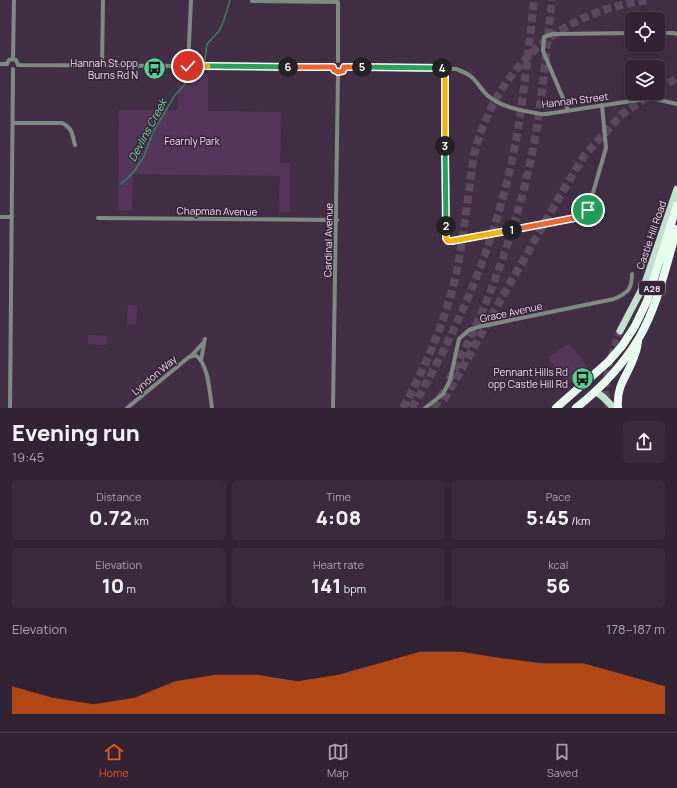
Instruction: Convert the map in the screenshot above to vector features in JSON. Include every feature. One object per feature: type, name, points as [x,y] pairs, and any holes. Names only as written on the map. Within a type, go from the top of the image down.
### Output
[{"type":"highway","name":"A28","points":[[556,408],[608,362],[622,346],[635,326],[647,301],[677,205]]},
{"type":"highway","name":"A28","points":[[576,408],[595,392],[622,362],[638,339],[656,300],[677,229]]},
{"type":"highway","points":[[618,408],[619,390],[635,354],[638,339]]},
{"type":"highway","points":[[565,401],[587,390],[595,392]]},
{"type":"main road","name":"Castle Hill Road","points":[[620,331],[647,278],[677,189]]},
{"type":"main road","points":[[595,392],[601,395],[614,408]]},
{"type":"street","points":[[13,59],[14,0]]},
{"type":"street","points":[[102,65],[103,0]]},
{"type":"street","points":[[188,66],[191,0]]},
{"type":"street","points":[[252,1],[338,1],[338,61],[335,62],[333,67]]},
{"type":"street","points":[[568,110],[543,51],[544,37],[553,34],[625,33]]},
{"type":"street","points":[[665,33],[677,34]]},
{"type":"street","points":[[8,64],[9,60],[13,59]]},
{"type":"street","points":[[13,59],[17,61],[18,65]]},
{"type":"street","points":[[13,69],[18,65],[102,65],[333,67],[334,70],[338,72],[343,71],[344,67],[342,62],[338,61]]},
{"type":"street","points":[[0,64],[8,64]]},
{"type":"street","points":[[8,64],[9,68],[13,69]]},
{"type":"street","name":"Hannah Street","points":[[344,67],[456,69],[472,76],[488,95],[499,103],[530,112],[546,114],[645,99],[654,99],[677,104]]},
{"type":"street","points":[[445,68],[447,243],[580,217],[585,214],[588,210],[606,148],[602,105]]},
{"type":"street","points":[[10,408],[13,69]]},
{"type":"street","name":"Cardinal Avenue","points":[[333,408],[337,220],[338,72]]},
{"type":"street","points":[[13,123],[62,123],[68,126],[71,130],[75,146]]},
{"type":"street","points":[[0,217],[12,217]]},
{"type":"street","name":"Chapman Avenue","points":[[98,218],[337,220]]},
{"type":"street","name":"Grace Avenue","points":[[425,408],[443,394],[450,380],[459,339],[469,330],[614,299],[624,294],[630,287],[632,274]]},
{"type":"street","name":"Lyndon Way","points":[[127,408],[192,356],[204,341],[201,361]]},
{"type":"street","name":"Lyndon Way","points":[[192,356],[196,356],[205,368],[212,408]]},
{"type":"green space","name":"Fearnly Park","points":[[178,74],[208,74],[208,111],[281,112],[280,163],[290,163],[290,212],[279,212],[280,176],[133,174],[132,211],[118,210],[119,110],[178,110]]},
{"type":"green space","points":[[128,305],[137,306],[136,325],[127,324]]},
{"type":"green space","points":[[88,335],[107,336],[107,345],[88,344]]},
{"type":"green space","points":[[569,343],[588,367],[568,384],[548,358]]},
{"type":"waterway","name":"Devlins Creek","points":[[202,65],[205,60],[207,44],[219,31],[230,0]]},
{"type":"waterway","name":"Devlins Creek","points":[[121,184],[134,172],[144,156],[153,132],[175,95],[200,68]]},
{"type":"tunnel","points":[[412,408],[430,377],[462,312],[476,279],[499,211],[516,141],[524,89],[534,0]]},
{"type":"tunnel","points":[[449,380],[475,327],[498,273],[524,188],[538,120],[552,0]]},
{"type":"tunnel","points":[[403,408],[427,360],[452,292],[464,230],[474,155],[481,131],[491,108],[503,87],[534,50],[553,35],[575,22],[598,12],[648,0]]},
{"type":"tunnel","points":[[665,85],[677,78]]},
{"type":"tunnel","points":[[444,400],[584,156],[621,115],[643,100]]},
{"type":"tunnel","points":[[609,408],[606,389],[608,369],[613,349],[620,331]]},
{"type":"tunnel","points":[[434,408],[444,391]]},
{"type":"place","name":"Hannah St opp Burns Rd N","points":[[154,69]]},
{"type":"place","name":"Pennant Hills Rd opp Castle Hill Rd","points":[[583,378]]},
{"type":"route","points":[[188,66],[333,67],[336,72],[343,71],[344,67],[445,68],[446,238],[448,241],[457,241],[580,217],[588,210]]}]
